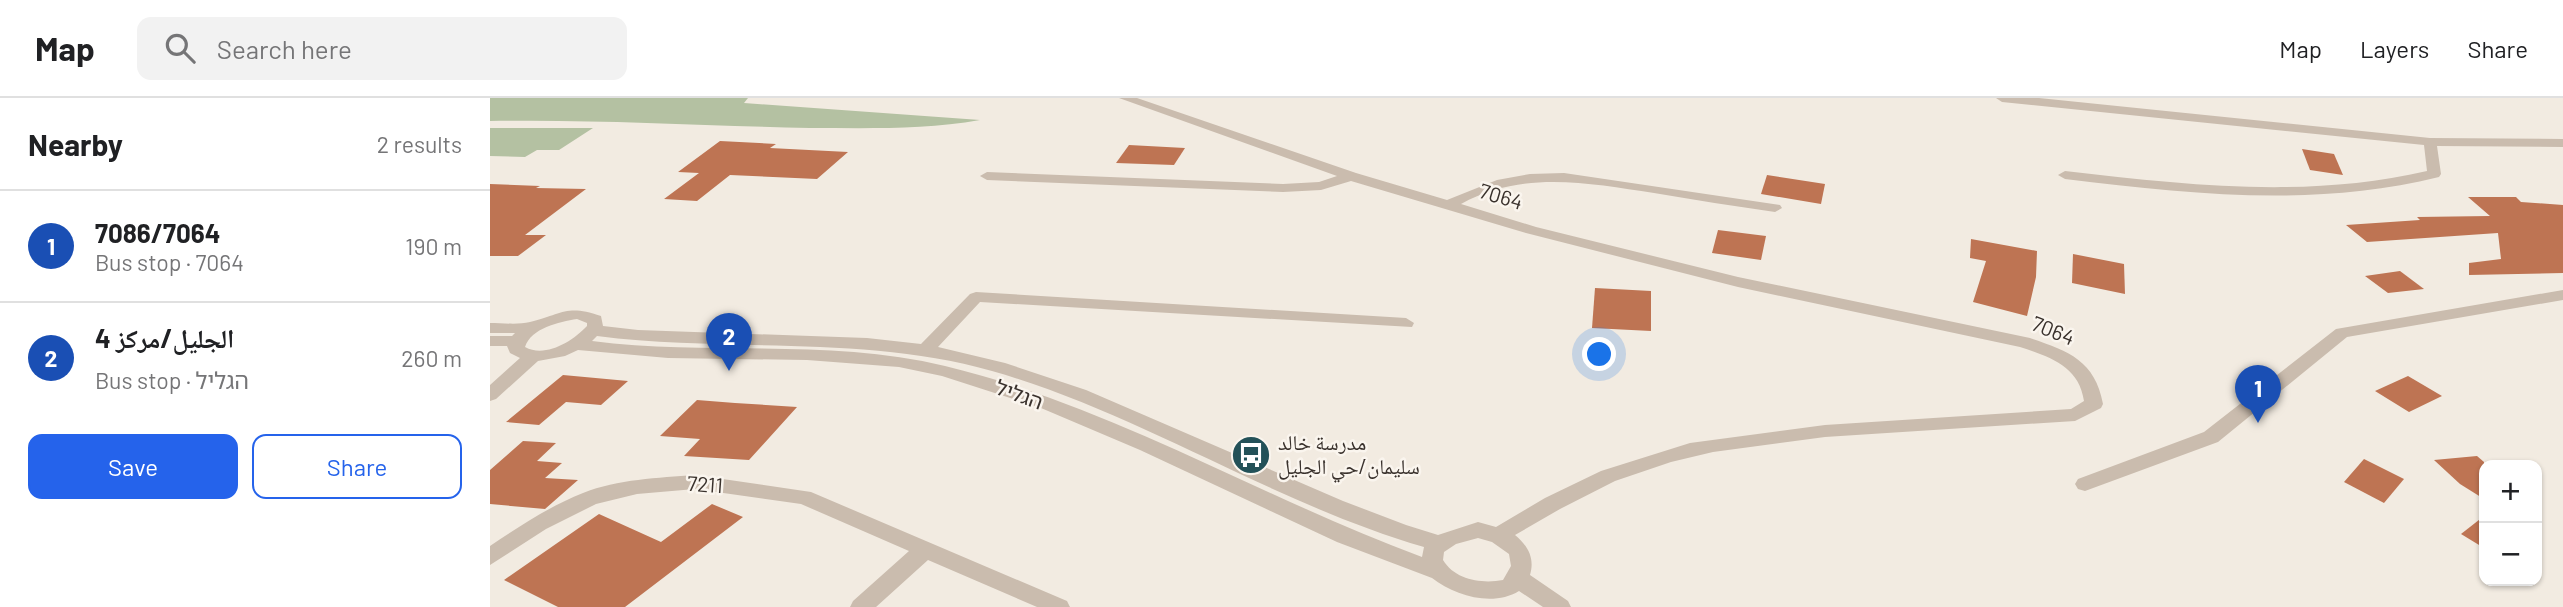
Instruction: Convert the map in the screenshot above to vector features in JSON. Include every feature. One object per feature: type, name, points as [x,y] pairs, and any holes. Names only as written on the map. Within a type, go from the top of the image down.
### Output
[{"type":"street","name":"7064","points":[[1125,98],[1351,176],[1531,230],[1738,282],[2024,342],[2059,354],[2080,368],[2092,385],[2094,404],[2075,415],[1770,436],[1691,450],[1646,462],[1578,489],[1499,535]]},
{"type":"street","points":[[2002,98],[2430,142],[2563,143]]},
{"type":"street","points":[[2065,175],[2223,193],[2311,193],[2395,185],[2434,174],[2430,142]]},
{"type":"street","points":[[987,176],[1283,188],[1321,186],[1351,176]]},
{"type":"street","name":"7064","points":[[1449,205],[1465,195],[1508,181],[1532,176],[1555,176],[1775,208]]},
{"type":"street","points":[[2085,484],[2211,437],[2342,333],[2563,295]]},
{"type":"street","points":[[925,350],[976,297],[1406,323]]},
{"type":"street","points":[[490,341],[517,341],[548,320],[578,314],[595,320],[593,330],[576,344],[548,354],[522,354],[516,349],[517,341]]},
{"type":"street","points":[[490,328],[533,328]]},
{"type":"street","name":"הגליל","points":[[593,330],[641,337],[852,343],[958,356],[1019,374],[1117,410],[1360,518],[1405,535],[1442,544]]},
{"type":"street","name":"הגליל","points":[[576,344],[610,350],[667,353],[840,357],[943,370],[1002,388],[1113,430],[1344,536],[1433,570]]},
{"type":"street","points":[[490,395],[534,355]]},
{"type":"street","name":"7211","points":[[490,557],[539,524],[590,498],[637,486],[695,482],[804,497],[1059,607]]},
{"type":"street","points":[[1478,530],[1499,535],[1508,539],[1518,550],[1522,564],[1517,578],[1499,602],[1457,596],[1443,589],[1434,577],[1431,564],[1436,550],[1442,544],[1461,533],[1478,530]]},
{"type":"street","points":[[861,607],[926,549]]},
{"type":"street","points":[[1517,578],[1560,607]]},
{"type":"green space","points":[[490,98],[748,98],[744,103],[980,120],[917,127],[853,128],[490,121]]},
{"type":"green space","points":[[490,128],[593,128],[559,150],[537,150],[525,157],[490,156]]},
{"type":"building","points":[[720,141],[776,144],[770,148],[848,152],[817,179],[730,175],[697,201],[664,199],[699,173],[678,172]]},
{"type":"building","points":[[1129,145],[1185,148],[1174,165],[1116,163]]},
{"type":"building","points":[[2302,149],[2334,154],[2343,175],[2310,170]]},
{"type":"building","points":[[1767,175],[1825,184],[1821,204],[1761,194]]},
{"type":"building","points":[[490,184],[586,189],[525,235],[546,235],[518,256],[490,256]]},
{"type":"building","points":[[2468,197],[2516,197],[2521,202],[2563,205],[2563,273],[2469,275],[2469,263],[2501,259],[2498,233],[2367,242],[2346,225],[2420,220],[2417,217],[2490,216]]},
{"type":"building","points":[[1718,230],[1766,236],[1761,260],[1712,253]]},
{"type":"building","points":[[1971,239],[2037,251],[2036,277],[2027,316],[1973,302],[1986,261],[1970,258]]},
{"type":"building","points":[[2073,254],[2124,264],[2125,294],[2072,283]]},
{"type":"building","points":[[2400,271],[2424,289],[2388,293],[2365,276]]},
{"type":"building","points":[[1595,288],[1651,291],[1651,331],[1592,328]]},
{"type":"building","points":[[563,375],[628,381],[601,405],[566,402],[539,425],[506,422]]},
{"type":"building","points":[[2408,376],[2442,396],[2409,412],[2375,391]]},
{"type":"building","points":[[697,400],[797,407],[749,460],[684,456],[700,439],[660,436]]},
{"type":"building","points":[[523,441],[556,443],[537,461],[562,463],[545,478],[578,480],[545,509],[490,504],[490,470]]},
{"type":"building","points":[[2477,456],[2482,460],[2479,460],[2479,496],[2460,484],[2434,460]]},
{"type":"building","points":[[2364,459],[2404,479],[2384,503],[2344,482]]},
{"type":"building","points":[[712,504],[743,517],[625,607],[558,607],[504,580],[599,514],[661,542]]},
{"type":"building","points":[[2479,520],[2479,545],[2461,534]]},
{"type":"place","name":"الجليل/مركز 4","points":[[729,371]]},
{"type":"place","name":"7086/7064","points":[[2258,423]]},
{"type":"place","name":"مدرسة خالد سليمان/حي الجليل","points":[[1251,455]]}]
